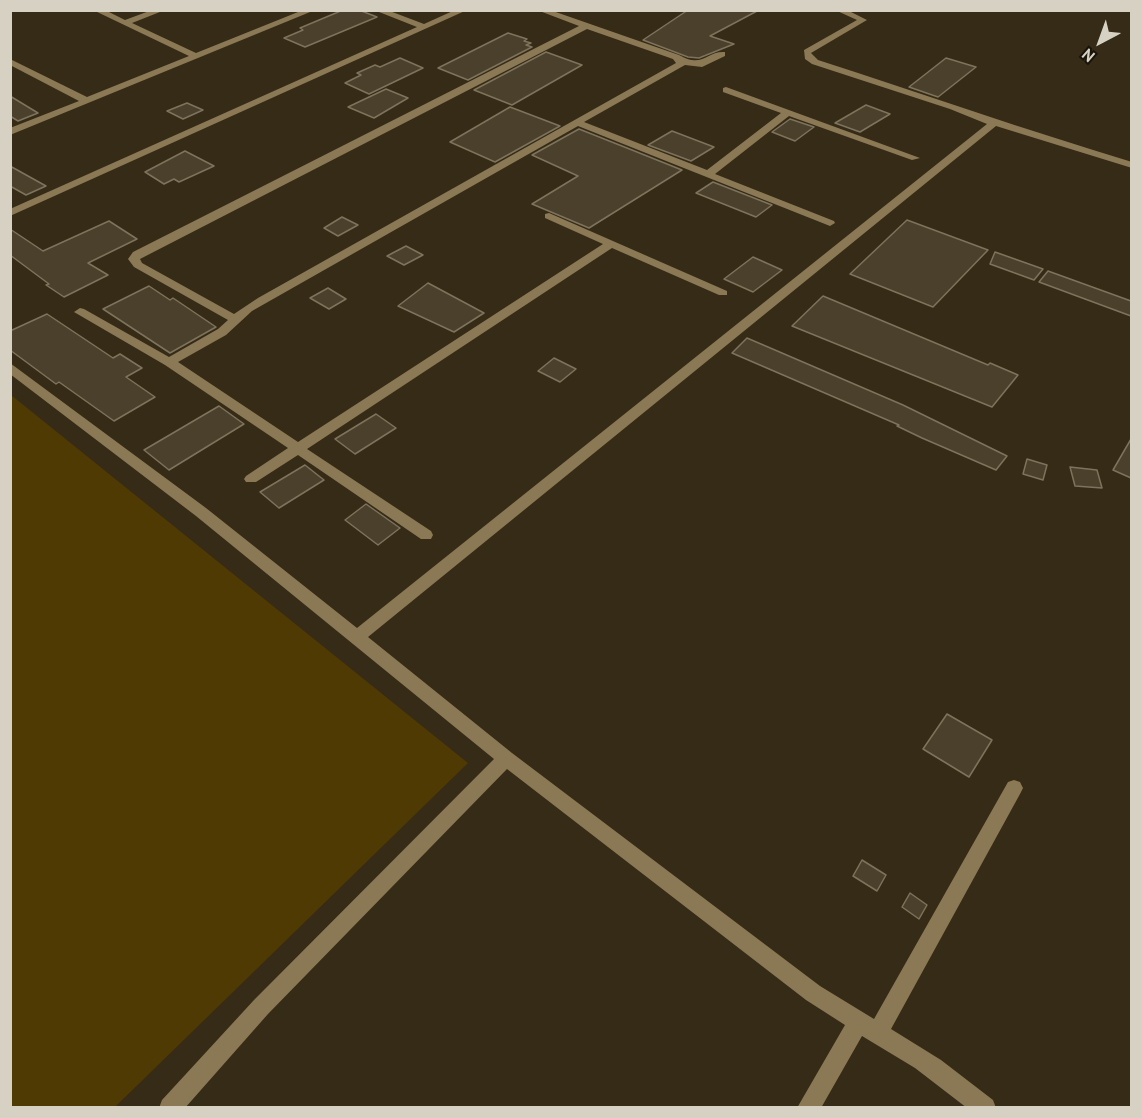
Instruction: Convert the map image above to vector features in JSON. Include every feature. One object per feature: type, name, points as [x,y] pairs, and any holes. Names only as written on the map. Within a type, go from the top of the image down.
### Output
[{"type":"street","points":[[97,10],[197,57]]},
{"type":"street","points":[[125,24],[161,10]]},
{"type":"street","points":[[10,132],[311,10]]},
{"type":"street","points":[[378,10],[424,27]]},
{"type":"street","points":[[10,213],[463,10]]},
{"type":"street","points":[[541,10],[676,57],[681,62],[702,64],[722,54]]},
{"type":"street","points":[[839,10],[863,20],[807,52],[808,57],[814,62],[953,107],[994,123],[1131,165]]},
{"type":"street","points":[[236,320],[138,265],[134,259],[137,254],[586,26]]},
{"type":"street","points":[[10,61],[87,101]]},
{"type":"street","points":[[169,362],[222,332],[248,308],[677,67],[681,62]]},
{"type":"street","points":[[726,90],[915,158]]},
{"type":"street","points":[[707,175],[788,112]]},
{"type":"street","points":[[578,123],[830,223]]},
{"type":"street","points":[[356,638],[994,123]]},
{"type":"street","points":[[549,216],[723,292]]},
{"type":"street","points":[[251,479],[611,244]]},
{"type":"street","points":[[80,312],[169,362],[426,535]]},
{"type":"street","points":[[10,367],[201,512],[506,758],[813,993],[943,1075],[985,1107]]},
{"type":"street","points":[[170,1107],[276,991],[506,758]]},
{"type":"street","points":[[877,1034],[1014,788]]},
{"type":"street","points":[[808,1107],[858,1023]]},
{"type":"shaded area","points":[[11,395],[468,763],[115,1107],[11,1107]]},
{"type":"building","points":[[343,10],[359,10],[377,17],[305,47],[284,38],[303,30],[300,28]]},
{"type":"building","points":[[688,10],[759,10],[710,36],[734,44],[699,58],[688,57],[643,40]]},
{"type":"building","points":[[508,33],[527,39],[524,41],[531,43],[526,45],[532,47],[468,80],[438,68]]},
{"type":"building","points":[[546,52],[582,65],[512,105],[474,90]]},
{"type":"building","points":[[400,58],[423,68],[369,94],[345,83],[361,75],[357,73],[375,65],[380,67]]},
{"type":"building","points":[[946,58],[976,67],[938,97],[909,87]]},
{"type":"building","points":[[386,89],[408,98],[374,118],[348,107]]},
{"type":"building","points":[[10,96],[38,113],[18,121],[10,116]]},
{"type":"building","points":[[187,103],[203,110],[183,119],[167,111]]},
{"type":"building","points":[[866,105],[890,114],[860,132],[835,123]]},
{"type":"building","points":[[510,107],[560,126],[495,162],[450,142]]},
{"type":"building","points":[[790,119],[814,127],[795,141],[772,132]]},
{"type":"building","points":[[579,129],[682,170],[589,228],[532,204],[578,176],[532,155]]},
{"type":"building","points":[[672,131],[714,147],[691,161],[648,145]]},
{"type":"building","points":[[185,151],[214,166],[179,182],[174,179],[164,184],[145,172]]},
{"type":"building","points":[[10,166],[46,186],[26,195],[10,186]]},
{"type":"building","points":[[713,182],[772,205],[756,217],[696,193]]},
{"type":"building","points":[[342,217],[358,225],[338,236],[324,228]]},
{"type":"building","points":[[907,220],[988,250],[933,307],[850,274]]},
{"type":"building","points":[[109,221],[137,239],[88,263],[108,275],[64,297],[10,255],[10,229],[43,251]]},
{"type":"building","points":[[406,246],[423,255],[404,265],[387,256]]},
{"type":"building","points":[[995,252],[1043,269],[1034,280],[990,264]]},
{"type":"building","points":[[753,257],[782,270],[753,292],[724,279]]},
{"type":"building","points":[[1048,271],[1131,301],[1131,316],[1039,282]]},
{"type":"building","points":[[428,283],[484,313],[454,332],[398,306]]},
{"type":"building","points":[[149,286],[170,300],[173,298],[216,327],[170,353],[103,309]]},
{"type":"building","points":[[328,288],[346,299],[329,309],[310,298]]},
{"type":"building","points":[[823,296],[988,365],[990,363],[1018,375],[992,407],[792,326]]},
{"type":"building","points":[[47,314],[113,358],[120,354],[142,368],[126,377],[155,397],[114,421],[59,382],[56,384],[10,350],[10,331]]},
{"type":"building","points":[[747,338],[903,405],[1007,456],[996,470],[897,426],[899,425],[732,353]]},
{"type":"building","points":[[554,358],[576,369],[560,382],[538,371]]},
{"type":"building","points":[[219,406],[244,424],[169,470],[144,450]]},
{"type":"building","points":[[376,414],[396,428],[355,454],[335,439]]},
{"type":"building","points":[[1131,439],[1131,478],[1113,470]]},
{"type":"building","points":[[1027,459],[1047,465],[1043,480],[1023,474]]},
{"type":"building","points":[[305,465],[324,480],[279,508],[260,492]]},
{"type":"building","points":[[1070,467],[1097,470],[1102,488],[1075,486]]},
{"type":"building","points":[[366,504],[400,528],[378,545],[345,520]]},
{"type":"building","points":[[947,714],[992,740],[969,777],[923,749]]},
{"type":"building","points":[[862,860],[886,875],[877,891],[853,876]]},
{"type":"building","points":[[910,893],[927,905],[919,919],[902,907]]}]
